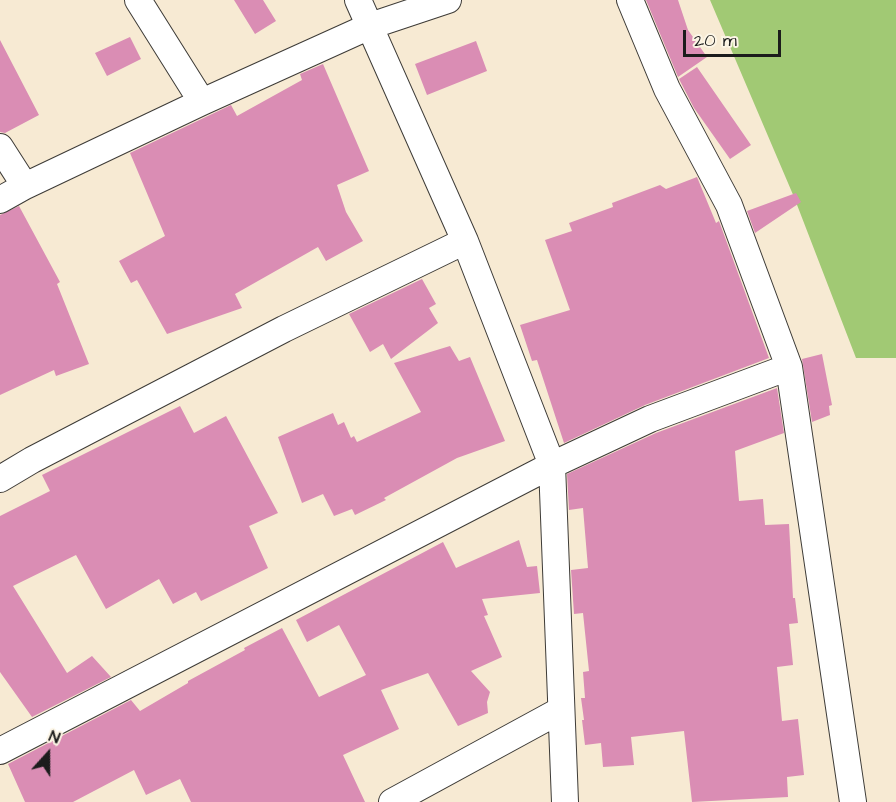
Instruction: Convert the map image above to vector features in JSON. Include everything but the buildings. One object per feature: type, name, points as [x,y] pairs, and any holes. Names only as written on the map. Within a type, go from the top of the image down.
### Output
[{"type":"street","points":[[138,0],[202,102]]},
{"type":"street","points":[[358,0],[465,241],[552,465],[565,802]]},
{"type":"street","points":[[0,200],[202,102],[370,26],[448,0]]},
{"type":"street","points":[[630,0],[667,89],[729,206],[789,367],[854,802]]},
{"type":"street","points":[[0,147],[25,186]]},
{"type":"street","points":[[0,479],[32,460],[284,329],[465,241]]},
{"type":"street","points":[[0,750],[552,465],[650,418],[789,367]]},
{"type":"street","points":[[392,802],[561,710]]},
{"type":"green space","points":[[710,0],[896,0],[896,358],[856,358],[794,197]]}]
